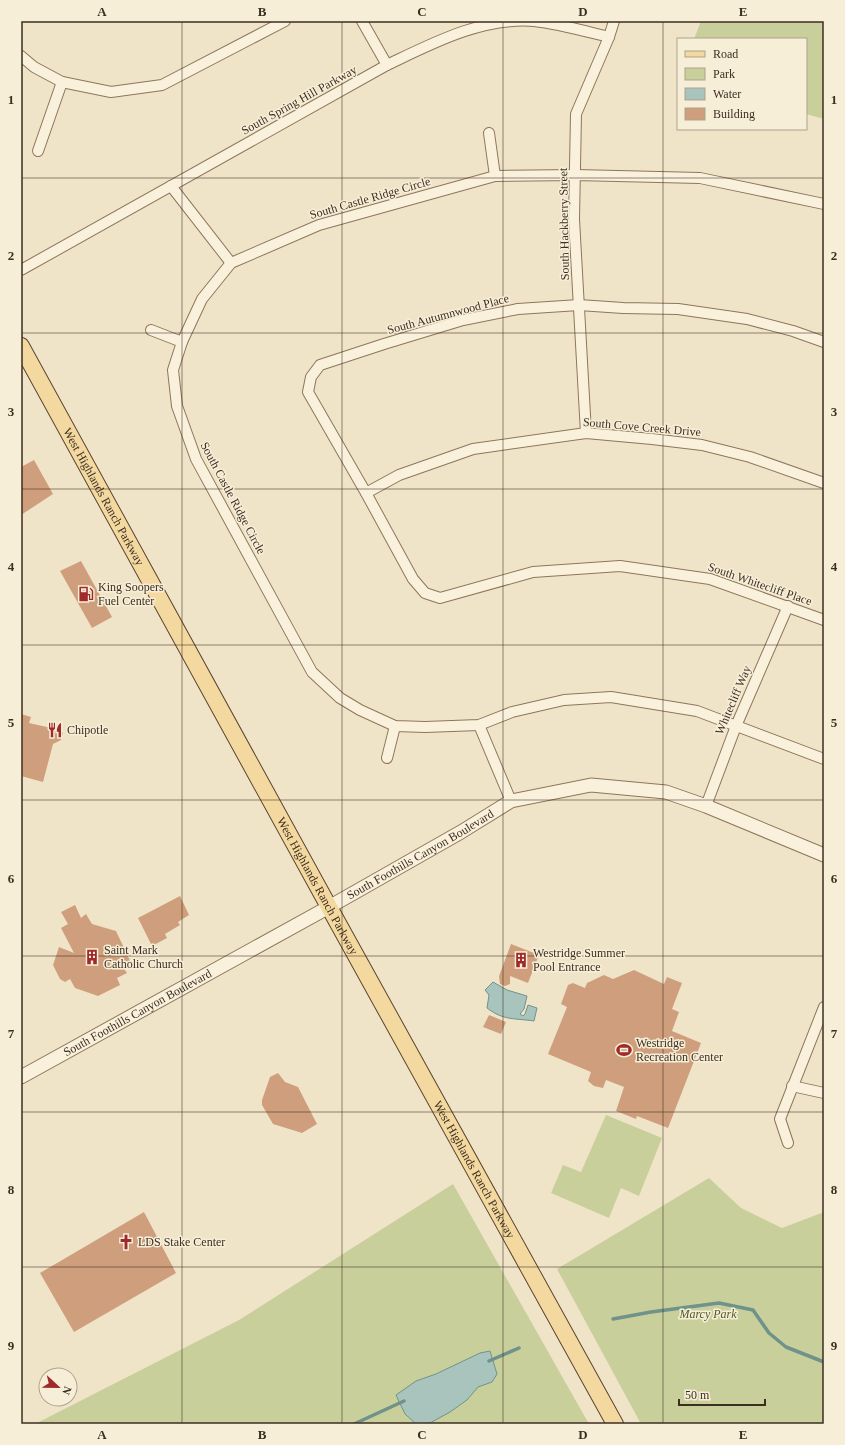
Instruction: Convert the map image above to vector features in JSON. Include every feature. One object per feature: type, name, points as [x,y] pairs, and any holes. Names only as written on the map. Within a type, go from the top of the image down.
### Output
[{"type":"main road","name":"West Highlands Ranch Parkway","points":[[21,346],[615,1424]]},
{"type":"street","points":[[21,56],[34,67],[62,82],[111,92],[162,85],[285,21]]},
{"type":"street","points":[[362,21],[387,65]]},
{"type":"street","name":"South Spring Hill Parkway","points":[[21,270],[387,65],[444,37],[493,23],[533,21],[559,25],[609,37]]},
{"type":"street","name":"South Hackberry Street","points":[[586,433],[574,219],[576,114],[609,37],[614,21]]},
{"type":"street","points":[[38,151],[62,82]]},
{"type":"street","points":[[489,133],[496,176]]},
{"type":"street","name":"South Castle Ridge Circle","points":[[824,204],[700,178],[576,175],[496,176],[319,225],[232,263],[202,299],[182,342],[172,370],[176,406],[196,459],[312,672],[340,698],[360,710],[395,726],[425,727],[479,725],[512,712],[564,700],[611,697],[697,711],[824,759]]},
{"type":"street","points":[[171,186],[232,263]]},
{"type":"street","name":"South Autumnwood Place","points":[[366,493],[308,392],[311,377],[320,365],[463,320],[518,309],[579,304],[623,308],[678,308],[746,319],[793,331],[824,342]]},
{"type":"street","points":[[151,330],[182,342]]},
{"type":"street","name":"South Cove Creek Drive","points":[[366,493],[399,475],[473,449],[586,433],[702,445],[750,457],[824,483]]},
{"type":"street","name":"South Whitecliff Place","points":[[366,493],[413,579],[425,593],[440,598],[533,572],[620,566],[710,579],[824,620]]},
{"type":"street","name":"Whitecliff Way","points":[[706,806],[736,726],[788,606]]},
{"type":"street","points":[[479,725],[511,801]]},
{"type":"street","points":[[387,758],[395,726]]},
{"type":"street","name":"South Foothills Canyon Boulevard","points":[[21,1077],[329,907],[461,832],[511,801],[591,785],[666,792],[706,806],[824,855]]},
{"type":"street","points":[[788,1143],[780,1119],[824,1007]]},
{"type":"street","points":[[792,1086],[824,1093]]},
{"type":"green space","points":[[701,21],[824,21],[824,119],[807,114],[807,38],[694,38]]},
{"type":"green space","points":[[606,1115],[662,1138],[639,1196],[621,1188],[609,1218],[551,1193],[563,1165],[581,1172]]},
{"type":"green space","name":"Marcy Park","points":[[709,1178],[741,1208],[782,1228],[824,1212],[824,1424],[641,1424],[557,1269]]},
{"type":"green space","points":[[453,1184],[589,1424],[35,1424],[68,1407],[78,1407],[78,1402],[239,1320]]},
{"type":"water","points":[[493,982],[507,990],[527,996],[524,1009],[520,1014],[523,1016],[525,1014],[528,1005],[537,1008],[534,1021],[504,1017],[487,1008],[489,995],[485,990]]},
{"type":"water","points":[[490,1351],[497,1374],[492,1382],[478,1387],[467,1400],[450,1412],[430,1423],[416,1424],[405,1414],[396,1395],[416,1381],[436,1374],[480,1353]]},
{"type":"building","points":[[34,460],[53,494],[21,515],[21,467]]},
{"type":"building","name":"King Soopers Fuel Center","points":[[81,561],[112,617],[92,628],[60,571]]},
{"type":"building","points":[[21,714],[31,717],[29,723],[47,727],[54,724],[60,727],[63,733],[61,740],[53,744],[43,782],[21,776]]},
{"type":"building","points":[[180,896],[189,915],[178,922],[180,925],[165,934],[167,938],[152,946],[138,918]]},
{"type":"building","name":"Saint Mark Catholic Church","points":[[75,905],[81,918],[86,914],[92,924],[116,931],[132,965],[124,969],[127,973],[117,978],[120,985],[98,996],[75,988],[70,979],[65,982],[60,979],[53,965],[59,947],[74,953],[61,928],[68,924],[61,912]]},
{"type":"building","name":"Westridge Summer Pool Entrance","points":[[511,944],[539,955],[528,983],[510,976],[510,984],[505,986],[500,984],[499,976]]},
{"type":"building","name":"Westridge Recreation Center","points":[[634,970],[664,984],[667,977],[682,983],[672,1009],[679,1012],[672,1031],[701,1043],[668,1128],[637,1116],[636,1119],[616,1111],[624,1087],[606,1080],[603,1088],[594,1086],[588,1081],[591,1072],[548,1054],[567,1007],[561,1004],[568,985],[573,983],[585,988],[587,983],[604,975],[613,979]]},
{"type":"building","points":[[489,1015],[506,1022],[501,1034],[483,1027]]},
{"type":"building","points":[[278,1073],[285,1082],[298,1087],[317,1124],[302,1133],[273,1124],[262,1105],[262,1100],[270,1077]]},
{"type":"building","name":"LDS Stake Center","points":[[144,1212],[176,1273],[74,1332],[40,1273]]},
{"type":"waterway","points":[[613,1319],[651,1312],[719,1303],[753,1310],[769,1333],[786,1347],[824,1362]]},
{"type":"waterway","points":[[489,1361],[519,1348]]},
{"type":"waterway","points":[[354,1424],[404,1401]]},
{"type":"place","name":"King Soopers Fuel Center","points":[[86,594]]},
{"type":"place","name":"Chipotle","points":[[55,730]]},
{"type":"place","name":"Saint Mark Catholic Church","points":[[92,957]]},
{"type":"place","name":"Westridge Summer Pool Entrance","points":[[521,960]]},
{"type":"place","name":"Westridge Recreation Center","points":[[624,1050]]},
{"type":"place","name":"LDS Stake Center","points":[[126,1242]]}]
